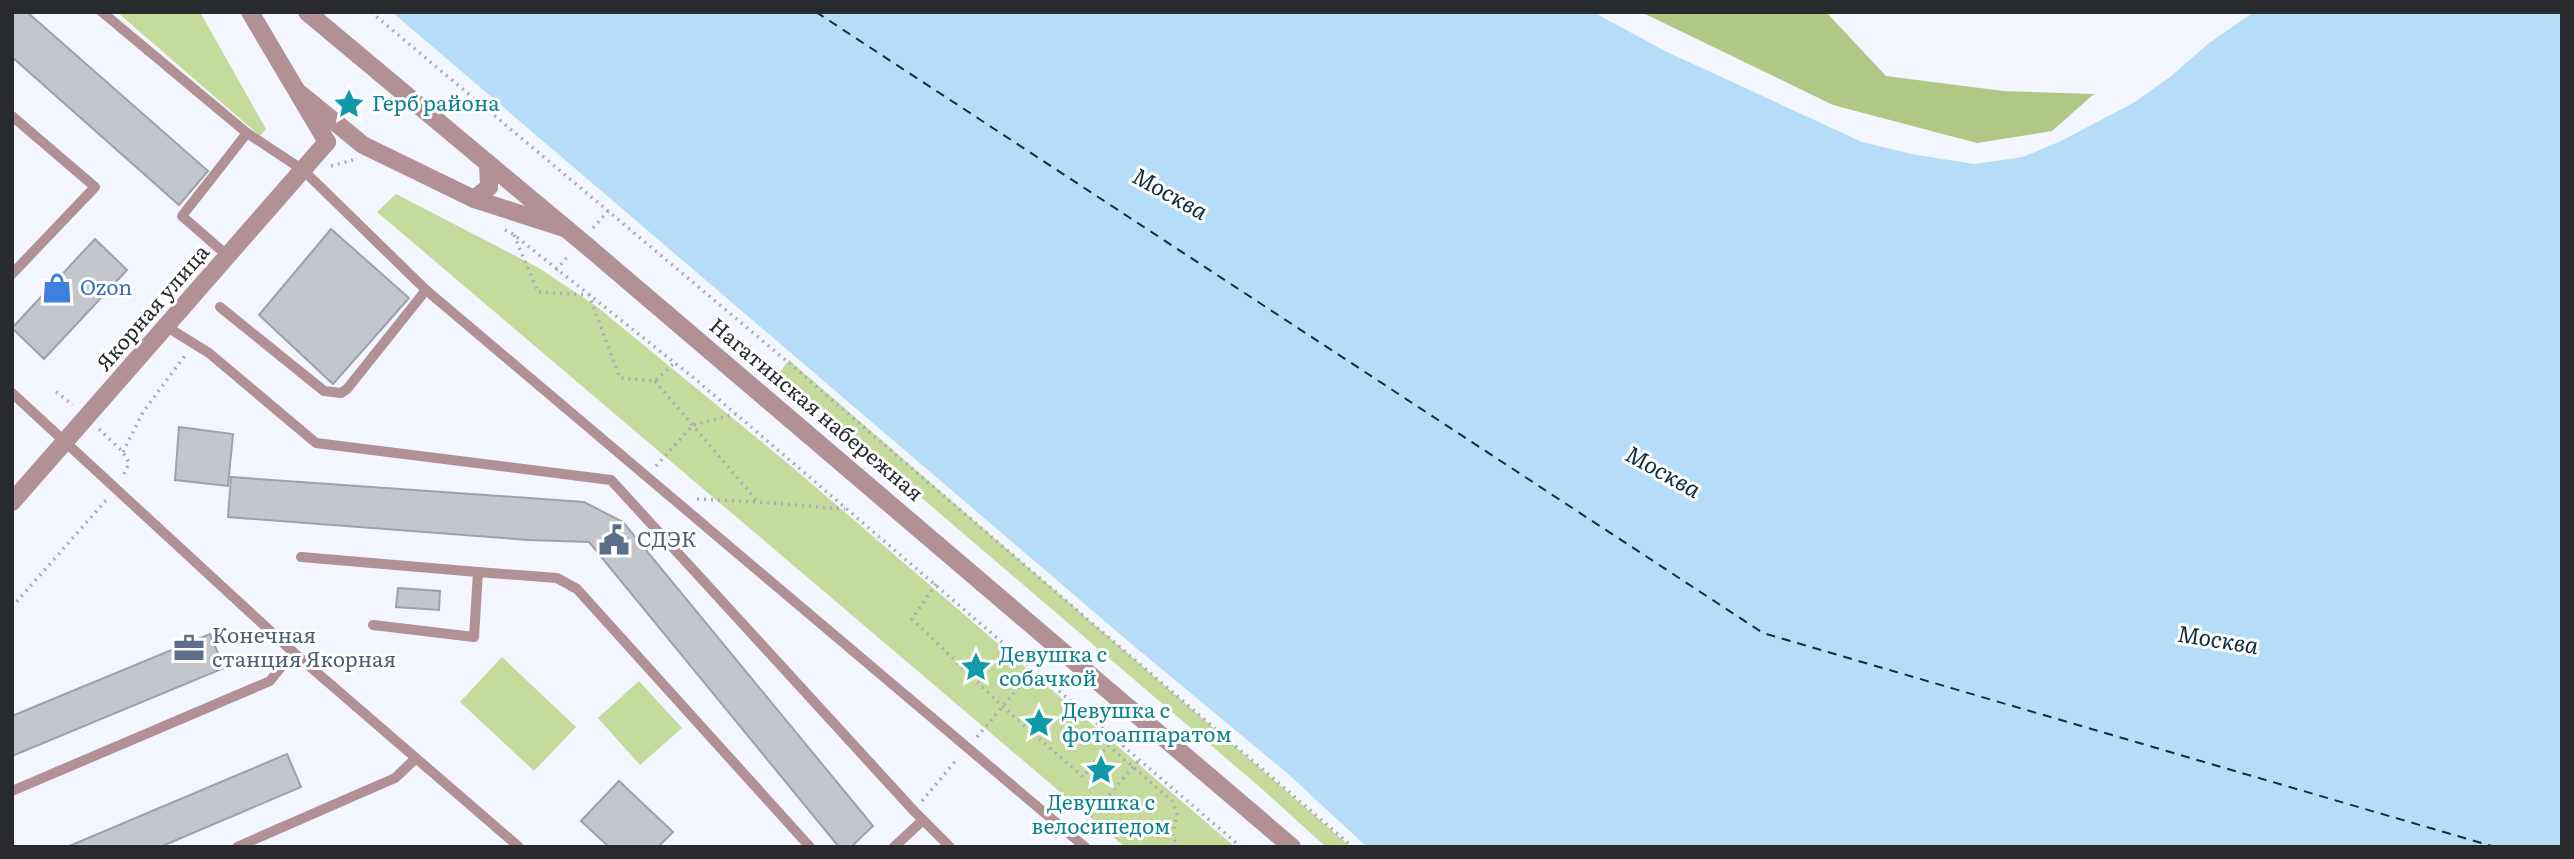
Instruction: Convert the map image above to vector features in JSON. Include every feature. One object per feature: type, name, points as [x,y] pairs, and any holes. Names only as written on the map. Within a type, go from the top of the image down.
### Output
[{"type":"street","points":[[250,12],[327,142],[363,145]]},
{"type":"street","name":"Нагатинская набережная","points":[[307,12],[569,230],[1292,847]]},
{"type":"street","points":[[298,92],[363,145],[474,199],[569,230]]},
{"type":"street","name":"Якорная улица","points":[[12,502],[327,142]]},
{"type":"street","points":[[474,199],[489,187],[488,163]]},
{"type":"lane","points":[[102,12],[247,133],[303,170],[426,290],[1085,847]]},
{"type":"lane","points":[[12,116],[95,187],[12,274]]},
{"type":"lane","points":[[229,257],[182,216],[247,133]]},
{"type":"lane","points":[[220,307],[324,391],[341,393],[426,290]]},
{"type":"lane","points":[[167,327],[208,353],[316,443],[611,480],[950,847]]},
{"type":"lane","points":[[12,393],[293,652],[519,847]]},
{"type":"lane","points":[[300,557],[557,578],[577,589],[810,847]]},
{"type":"lane","points":[[373,625],[474,637],[478,572]]},
{"type":"lane","points":[[12,792],[270,681],[293,652]]},
{"type":"lane","points":[[237,847],[395,778],[415,758]]},
{"type":"lane","points":[[894,847],[923,820]]},
{"type":"path","points":[[371,12],[782,357],[1353,847]]},
{"type":"path","points":[[589,295],[538,292],[513,234],[674,362],[736,414],[1241,847]]},
{"type":"path","points":[[589,295],[620,377],[655,381],[758,502]]},
{"type":"path","points":[[123,452],[143,412],[194,344]]},
{"type":"path","points":[[655,381],[674,362]]},
{"type":"path","points":[[12,607],[117,489],[129,463],[123,452],[56,391]]},
{"type":"path","points":[[646,476],[693,425],[736,414]]},
{"type":"path","points":[[672,498],[848,509]]},
{"type":"path","points":[[936,584],[912,619],[1002,706],[1083,777],[1114,738]]},
{"type":"path","points":[[980,733],[1034,669]]},
{"type":"path","points":[[1108,745],[1172,801],[1177,814],[1172,836],[1179,847]]},
{"type":"path","points":[[914,811],[967,747]]},
{"type":"path","points":[[1074,837],[1139,760]]},
{"type":"green space","points":[[117,12],[200,12],[266,129],[260,136]]},
{"type":"green space","points":[[1641,12],[1826,12],[1886,76],[2003,91],[2094,94],[2052,131],[1977,143],[1833,105]]},
{"type":"green space","points":[[396,194],[539,268],[596,306],[791,466],[1235,847],[1125,847],[377,212]]},
{"type":"green space","points":[[789,360],[1351,847],[1326,847],[1262,789],[778,375]]},
{"type":"green space","points":[[502,657],[576,727],[534,771],[460,702]]},
{"type":"green space","points":[[639,681],[682,728],[640,765],[598,718]]},
{"type":"water","name":"Москва","points":[[392,12],[1593,12],[1665,51],[1862,142],[1911,154],[1974,164],[2023,157],[2061,141],[2135,102],[2170,77],[2209,43],[2254,12],[2562,12],[2562,847],[1367,847],[1287,773],[1135,647]]},
{"type":"building","points":[[12,12],[27,12],[208,171],[179,205],[12,57]]},
{"type":"building","points":[[331,229],[409,298],[333,384],[259,315]]},
{"type":"building","points":[[95,239],[127,270],[44,359],[12,328]]},
{"type":"building","points":[[179,427],[233,434],[228,486],[175,480]]},
{"type":"building","points":[[231,477],[584,502],[623,522],[873,826],[851,847],[839,847],[589,542],[529,540],[228,517]]},
{"type":"building","points":[[398,588],[440,591],[439,610],[396,607]]},
{"type":"building","points":[[210,634],[224,668],[12,756],[12,716]]},
{"type":"building","points":[[287,754],[301,787],[160,847],[67,847]]},
{"type":"building","points":[[619,781],[673,832],[658,847],[609,847],[581,821]]},
{"type":"ferry route","points":[[816,12],[1763,633],[2495,847]]},
{"type":"place","name":"Герб района","points":[[349,104]]},
{"type":"place","name":"Ozon","points":[[57,288]]},
{"type":"place","name":"СДЭК","points":[[614,540]]},
{"type":"place","name":"Конечная станция Якорная","points":[[189,648]]},
{"type":"place","name":"Девушка с собачкой","points":[[976,667]]},
{"type":"place","name":"Девушка с фотоаппаратом","points":[[1039,723]]},
{"type":"place","name":"Девушка с велосипедом","points":[[1101,770]]}]
